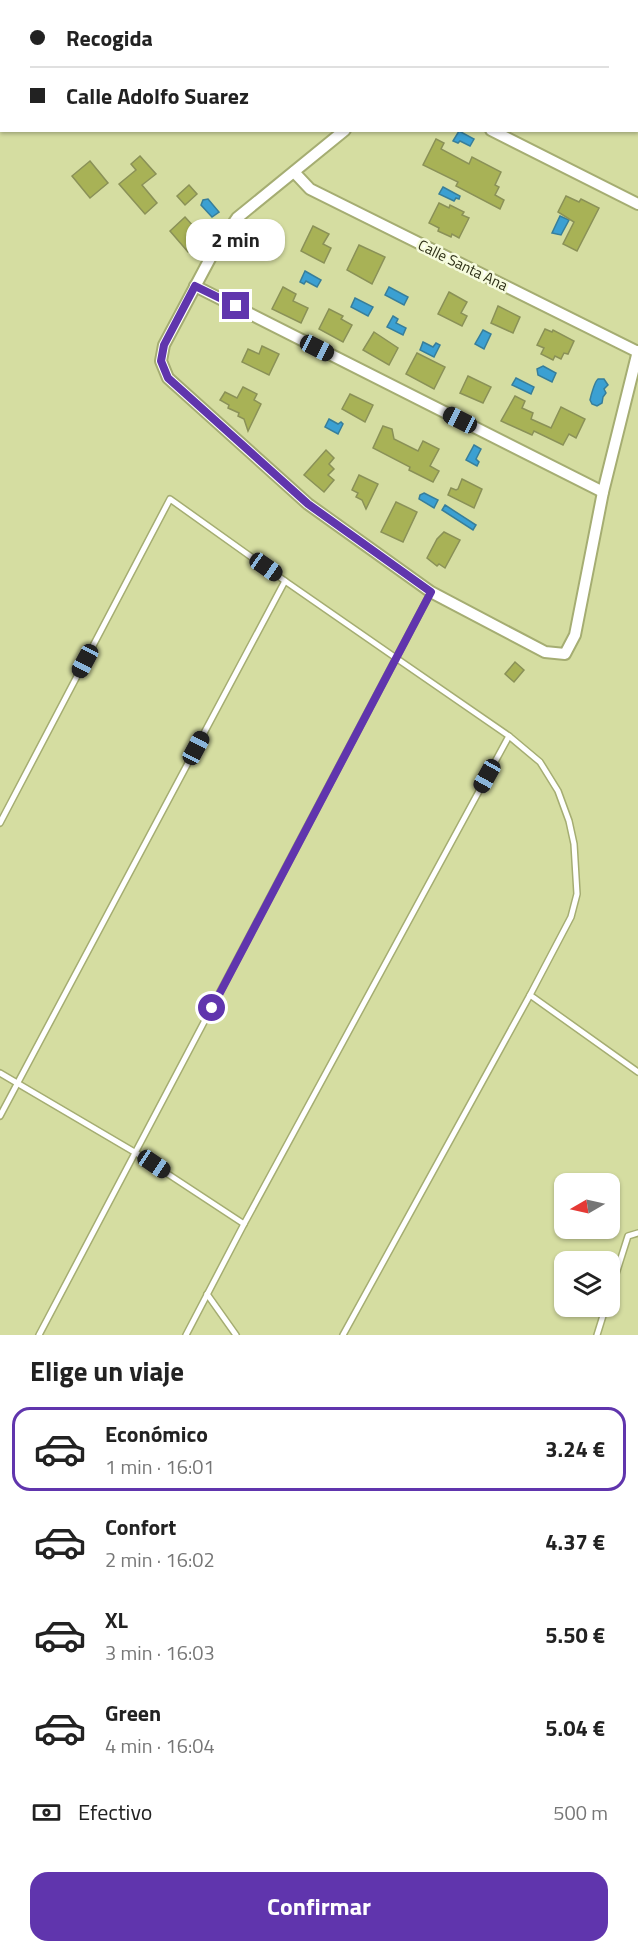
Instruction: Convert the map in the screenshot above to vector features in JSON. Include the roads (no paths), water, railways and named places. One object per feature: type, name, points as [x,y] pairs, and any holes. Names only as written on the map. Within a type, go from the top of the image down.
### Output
[{"type":"street","points":[[343,132],[237,218],[213,253],[195,286],[164,345],[161,361],[168,378],[308,504],[431,592],[545,652],[565,654],[575,635],[603,492],[638,351]]},
{"type":"street","points":[[495,132],[638,204]]},
{"type":"street","name":"Calle Santa Ana","points":[[294,172],[310,189],[638,351]]},
{"type":"street","points":[[195,286],[603,492]]},
{"type":"lane","points":[[0,823],[170,499],[509,736],[540,762],[558,792],[569,821],[576,868],[577,894],[571,917],[343,1335]]},
{"type":"lane","points":[[0,1116],[285,581]]},
{"type":"lane","points":[[39,1335],[431,592]]},
{"type":"lane","points":[[186,1335],[509,736]]},
{"type":"lane","points":[[530,995],[638,1072]]},
{"type":"lane","points":[[0,1073],[136,1153],[244,1224]]},
{"type":"lane","points":[[620,1261],[628,1236],[638,1233]]},
{"type":"lane","points":[[207,1294],[236,1335]]},
{"type":"lane","points":[[597,1335],[603,1317]]},
{"type":"water","points":[[458,132],[474,139],[470,146],[460,141],[458,143],[453,141]]},
{"type":"water","points":[[443,187],[460,196],[459,199],[456,198],[454,201],[439,194]]},
{"type":"water","points":[[208,199],[219,212],[212,217],[201,205],[203,200]]},
{"type":"water","points":[[560,216],[569,220],[561,235],[552,233]]},
{"type":"water","points":[[305,271],[321,280],[317,287],[306,281],[304,284],[300,282]]},
{"type":"water","points":[[389,287],[408,297],[404,305],[385,295]]},
{"type":"water","points":[[355,298],[373,307],[368,316],[351,307]]},
{"type":"water","points":[[393,316],[398,319],[396,323],[406,328],[403,335],[387,327]]},
{"type":"water","points":[[483,330],[491,334],[484,349],[475,344]]},
{"type":"water","points":[[423,342],[433,347],[436,343],[440,345],[434,357],[420,350]]},
{"type":"water","points":[[543,366],[556,373],[552,382],[538,375],[537,369]]},
{"type":"water","points":[[516,378],[534,387],[531,394],[512,385]]},
{"type":"water","points":[[598,379],[604,379],[608,385],[604,389],[606,393],[602,403],[597,406],[590,400]]},
{"type":"water","points":[[329,419],[343,424],[338,434],[325,427]]},
{"type":"water","points":[[474,445],[481,449],[476,459],[479,462],[477,466],[466,460]]},
{"type":"water","points":[[424,493],[438,500],[434,508],[419,499]]},
{"type":"water","points":[[445,505],[476,525],[473,530],[442,510]]}]
